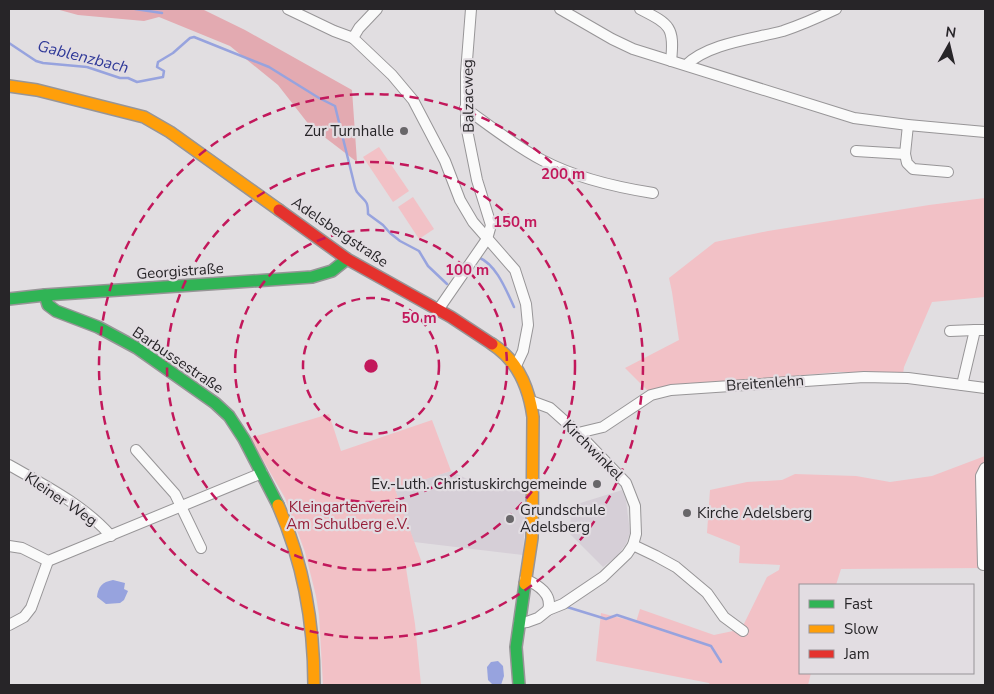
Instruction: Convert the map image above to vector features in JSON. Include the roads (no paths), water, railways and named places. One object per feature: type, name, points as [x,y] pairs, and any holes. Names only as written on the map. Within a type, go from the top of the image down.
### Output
[{"type":"street","points":[[288,9],[353,38],[392,74],[413,100],[444,161],[460,200],[473,222],[505,256],[515,270],[526,304],[528,318],[523,351],[516,366]]},
{"type":"street","points":[[353,38],[359,28],[377,9]]},
{"type":"street","name":"Balzacweg","points":[[471,9],[466,73],[466,125],[473,161],[491,225],[487,239]]},
{"type":"street","points":[[560,9],[633,49],[854,118],[985,132]]},
{"type":"street","points":[[640,9],[664,22],[669,27],[672,39],[671,61]]},
{"type":"street","points":[[686,65],[692,58],[726,44],[791,28],[836,9]]},
{"type":"street","name":"Adelsbergstraße","points":[[9,86],[91,102],[144,117],[176,136],[347,258],[438,310],[497,347],[516,366],[531,401],[533,417],[532,538],[516,647],[519,685]]},
{"type":"street","points":[[466,108],[524,149],[556,166],[582,177],[603,183],[653,192]]},
{"type":"street","points":[[908,125],[904,154],[913,169],[948,172]]},
{"type":"street","points":[[856,151],[904,154]]},
{"type":"street","points":[[438,310],[487,239]]},
{"type":"street","name":"Georgistraße","points":[[9,299],[312,277],[325,275],[336,270],[347,258]]},
{"type":"street","name":"Barbussestraße","points":[[45,295],[48,305],[56,311],[98,327],[137,348],[215,403],[229,416],[270,487],[288,528],[309,605],[314,685]]},
{"type":"street","points":[[950,331],[980,330],[962,385]]},
{"type":"street","name":"Breitenlehn","points":[[578,433],[603,427],[651,395],[671,390],[864,377],[908,378],[985,388]]},
{"type":"street","name":"Kirchwinkel","points":[[531,401],[550,408],[578,433],[620,476],[630,489],[635,506],[636,520],[636,534],[633,545]]},
{"type":"street","points":[[136,450],[175,494],[183,507],[201,548]]},
{"type":"street","name":"Kleiner Weg","points":[[9,465],[58,493],[102,526],[111,536]]},
{"type":"street","points":[[983,564],[982,476],[985,468]]},
{"type":"street","points":[[9,546],[22,548],[48,561],[262,473]]},
{"type":"street","points":[[519,623],[538,618],[603,577],[627,554],[633,545],[676,568],[707,593],[724,617],[743,631]]},
{"type":"street","points":[[9,625],[24,617],[31,608],[48,561]]},
{"type":"street","points":[[526,579],[546,594],[550,603],[548,610]]},
{"type":"water","points":[[113,580],[125,583],[124,589],[128,591],[124,600],[120,603],[106,604],[97,597],[98,590],[106,582]]},
{"type":"water","points":[[498,661],[503,666],[504,676],[501,685],[493,685],[488,680],[487,667],[491,662]]},
{"type":"waterway","points":[[135,9],[162,13]]},
{"type":"waterway","name":"Gablenzbach","points":[[9,43],[36,61],[87,67],[137,82],[163,77],[164,71],[157,67],[158,62],[194,37],[269,67],[335,106],[355,188],[366,201],[368,214],[400,241],[419,251],[428,266],[447,284]]},
{"type":"waterway","points":[[478,257],[496,272],[514,307]]},
{"type":"waterway","points":[[567,607],[606,619],[617,615],[711,646],[721,662]]},
{"type":"place","name":"Zur Turnhalle","points":[[404,131]]},
{"type":"place","name":"Ev.-Luth. Christuskirchgemeinde","points":[[597,484]]},
{"type":"place","name":"Kirche Adelsberg","points":[[687,513]]},
{"type":"place","name":"Grundschule Adelsberg","points":[[510,519]]},
{"type":"park label","name":"Kleingartenverein Am Schulberg e.V.","points":[[348,516]]}]
